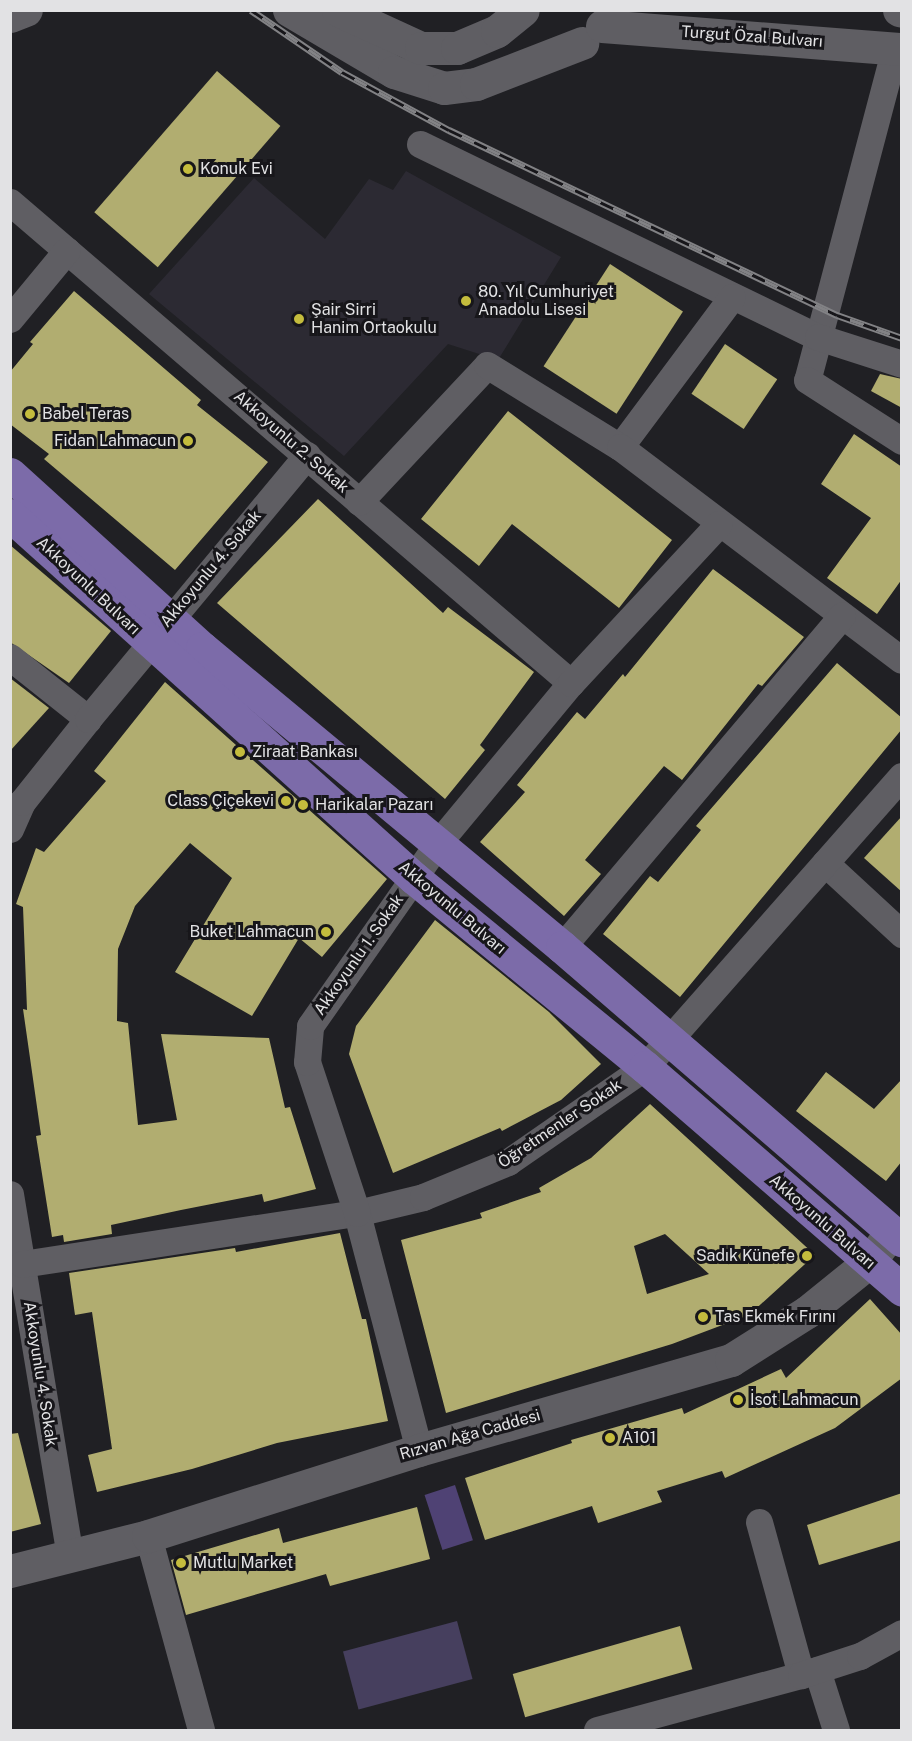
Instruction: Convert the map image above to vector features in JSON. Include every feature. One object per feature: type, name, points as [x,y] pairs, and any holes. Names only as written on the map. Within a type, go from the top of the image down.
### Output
[{"type":"main road","name":"Akkoyunlu Bulvarı","points":[[10,474],[171,618],[898,1231]]},
{"type":"main road","name":"Akkoyunlu Bulvarı","points":[[10,515],[414,878],[645,1067],[902,1290]]},
{"type":"street","points":[[10,16],[26,10]]},
{"type":"street","points":[[288,10],[394,72],[444,88],[476,84],[597,27]]},
{"type":"street","points":[[338,10],[421,48],[457,48],[497,31],[523,10]]},
{"type":"street","name":"Turgut Özal Bulvarı","points":[[531,10],[537,28],[557,43],[597,27],[898,48]]},
{"type":"street","points":[[898,48],[807,380],[902,441]]},
{"type":"street","points":[[420,144],[818,337],[902,364]]},
{"type":"street","name":"Akkoyunlu 2. Sokak","points":[[10,202],[571,683]]},
{"type":"street","points":[[10,319],[67,250]]},
{"type":"street","points":[[620,447],[732,297]]},
{"type":"street","points":[[359,502],[487,365],[620,447],[902,660]]},
{"type":"street","name":"Akkoyunlu 4. Sokak","points":[[10,829],[22,802],[149,642],[307,455]]},
{"type":"street","name":"Akkoyunlu 1. Sokak","points":[[419,1450],[357,1213],[307,1062],[310,1026],[438,843],[571,683],[719,524]]},
{"type":"street","points":[[562,947],[842,616]]},
{"type":"street","points":[[10,657],[88,719]]},
{"type":"street","name":"Öğretmenler Sokak","points":[[22,1264],[357,1213],[423,1197],[508,1162],[645,1067],[902,776]]},
{"type":"street","points":[[825,863],[902,934]]},
{"type":"street","name":"Akkoyunlu 4. Sokak","points":[[10,1194],[70,1554]]},
{"type":"street","name":"Rızvan Ağa Caddesi","points":[[10,1571],[148,1536],[419,1450],[731,1360],[807,1312],[869,1262],[898,1231]]},
{"type":"street","points":[[759,1522],[809,1672],[836,1731]]},
{"type":"street","points":[[148,1536],[201,1731]]},
{"type":"street","points":[[597,1731],[682,1720],[809,1672],[860,1656],[902,1634]]},
{"type":"shaded area","name":"Şair Sirri Hanim Ortaokulu","points":[[406,171],[561,257],[498,360],[448,344],[344,456],[149,294],[254,178],[325,239],[369,179],[393,190]]},
{"type":"shaded area","points":[[455,1485],[473,1540],[442,1550],[425,1495]]},
{"type":"shaded area","points":[[457,1621],[473,1679],[359,1709],[343,1652]]},
{"type":"building","name":"Konuk Evi","points":[[217,71],[280,126],[158,267],[94,212]]},
{"type":"building","points":[[610,264],[683,311],[617,414],[544,366]]},
{"type":"building","points":[[74,291],[201,400],[197,405],[268,462],[175,570],[44,459],[49,454],[10,424],[10,372],[33,344],[30,342]]},
{"type":"building","points":[[725,344],[777,379],[744,429],[691,394]]},
{"type":"building","points":[[880,374],[902,379],[902,408],[871,391]]},
{"type":"building","points":[[508,411],[672,540],[619,608],[512,524],[479,566],[421,519]]},
{"type":"building","points":[[854,434],[902,467],[902,579],[877,614],[827,578],[871,518],[821,484]]},
{"type":"building","points":[[318,499],[443,613],[448,607],[534,672],[480,745],[485,750],[445,799],[217,603]]},
{"type":"building","points":[[10,545],[111,631],[69,683],[10,642]]},
{"type":"building","points":[[713,569],[804,637],[762,686],[758,684],[682,780],[664,766],[585,860],[601,874],[564,916],[480,842],[525,792],[517,785],[577,712],[585,719],[623,674],[625,677]]},
{"type":"building","points":[[837,663],[902,718],[902,729],[680,997],[603,934],[650,876],[658,882],[701,830],[696,826]]},
{"type":"building","points":[[10,678],[49,708],[10,751]]},
{"type":"building","points":[[165,682],[387,879],[322,957],[299,938],[252,1016],[175,972],[232,878],[190,843],[135,906],[118,949],[117,1021],[128,1023],[138,1125],[177,1120],[161,1034],[269,1038],[285,1108],[290,1107],[316,1189],[264,1202],[262,1194],[181,1210],[111,1225],[112,1234],[64,1242],[63,1235],[52,1237],[36,1136],[41,1135],[23,1009],[27,1010],[23,907],[16,904],[36,848],[44,852],[106,781],[94,771]]},
{"type":"building","points":[[902,816],[902,892],[864,858]]},
{"type":"building","points":[[435,920],[549,1012],[601,1064],[561,1100],[502,1131],[500,1128],[393,1173],[349,1054],[356,1026]]},
{"type":"building","points":[[826,1072],[874,1109],[902,1079],[902,1161],[886,1181],[796,1111]]},
{"type":"building","points":[[650,1104],[815,1255],[749,1315],[672,1344],[446,1413],[401,1240],[482,1218],[480,1213],[541,1192],[539,1188],[591,1158]],"holes":[[[665,1234],[709,1274],[647,1294],[634,1246]]]},
{"type":"building","points":[[340,1233],[362,1319],[366,1319],[388,1421],[277,1443],[192,1469],[97,1492],[88,1455],[112,1449],[92,1312],[75,1315],[69,1273],[235,1248],[236,1252]]},
{"type":"building","points":[[870,1299],[902,1335],[902,1378],[835,1428],[725,1478],[722,1471],[657,1491],[662,1502],[598,1523],[592,1506],[485,1540],[465,1478],[572,1443],[571,1440],[682,1408],[684,1414],[781,1369],[786,1378]]},
{"type":"building","points":[[18,1433],[41,1524],[10,1532],[10,1434]]},
{"type":"building","points":[[902,1493],[902,1540],[819,1565],[807,1525]]},
{"type":"building","points":[[417,1507],[430,1559],[330,1586],[326,1574],[186,1615],[171,1560],[279,1528],[283,1543]]},
{"type":"building","points":[[680,1626],[692,1669],[525,1717],[513,1674]]},
{"type":"railway","points":[[251,10],[342,72],[449,130],[837,315],[902,338]]},
{"type":"place","name":"Konuk Evi","points":[[188,169]]},
{"type":"place","name":"80. Yıl Cumhuriyet Anadolu Lisesi","points":[[466,301]]},
{"type":"place","name":"Şair Sirri Hanim Ortaokulu","points":[[299,319]]},
{"type":"place","name":"Babel Teras","points":[[30,414]]},
{"type":"place","name":"Fidan Lahmacun","points":[[188,441]]},
{"type":"place","name":"Ziraat Bankası","points":[[240,752]]},
{"type":"place","name":"Class Çiçekevi","points":[[286,801]]},
{"type":"place","name":"Harikalar Pazarı","points":[[303,805]]},
{"type":"place","name":"Buket Lahmacun","points":[[326,932]]},
{"type":"place","name":"Sadık Künefe","points":[[807,1256]]},
{"type":"place","name":"Tas Ekmek Fırını","points":[[703,1317]]},
{"type":"place","name":"İsot Lahmacun","points":[[738,1400]]},
{"type":"place","name":"A101","points":[[610,1438]]},
{"type":"place","name":"Mutlu Market","points":[[181,1563]]}]
